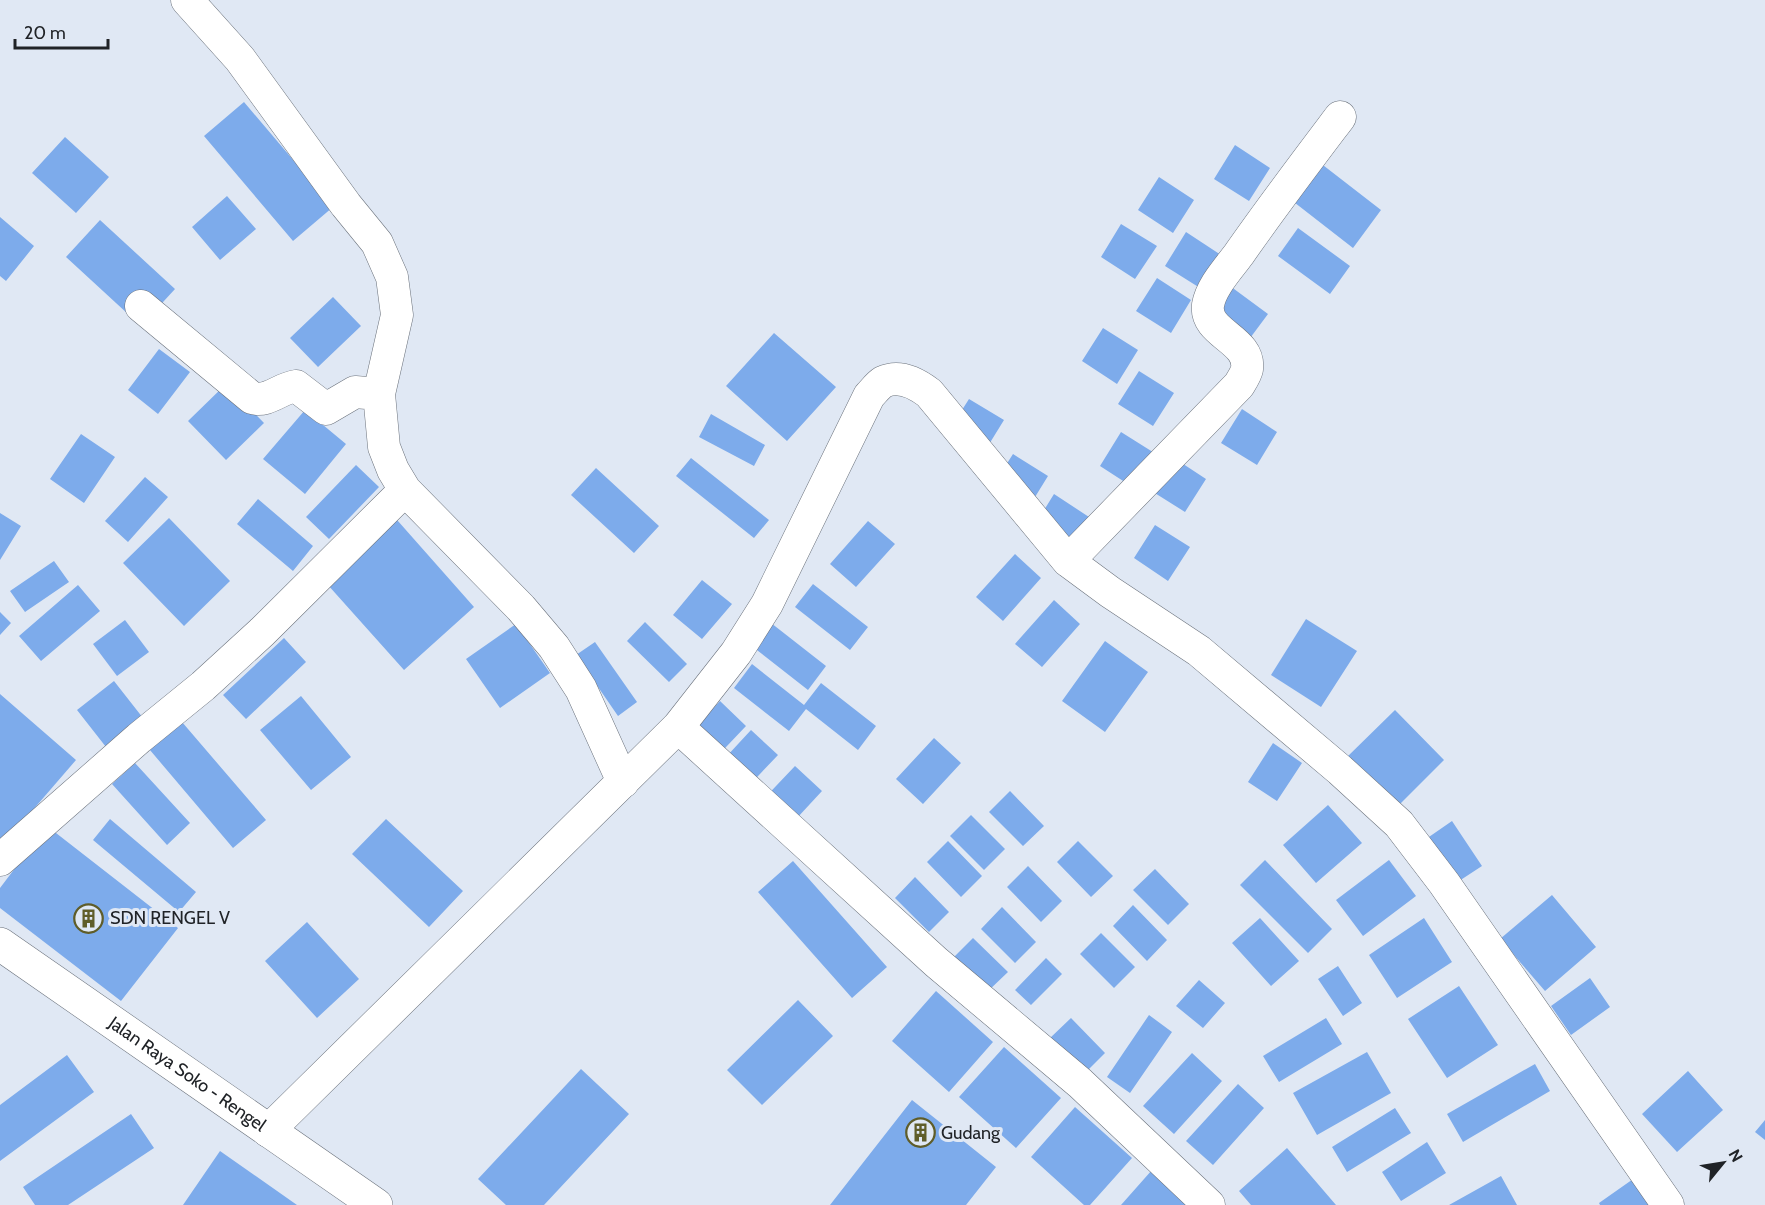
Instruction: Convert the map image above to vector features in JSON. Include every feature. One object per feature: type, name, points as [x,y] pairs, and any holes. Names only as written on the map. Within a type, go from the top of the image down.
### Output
[{"type":"main road","name":"Jalan Raya Soko - Rengel","points":[[0,944],[373,1204]]},
{"type":"street","points":[[187,0],[240,59],[345,205],[377,243],[392,278],[397,315],[379,394],[384,447],[393,470],[405,490],[521,608],[554,646],[581,689],[623,782]]},
{"type":"street","points":[[1068,561],[1239,385],[1247,370],[1247,358],[1241,347],[1214,324],[1208,307],[1213,291],[1270,209],[1340,117]]},
{"type":"street","points":[[141,306],[252,399],[264,399],[296,386],[326,410],[355,392],[379,394]]},
{"type":"street","points":[[268,1131],[678,727],[736,653],[767,604],[869,396],[883,382],[899,379],[915,383],[929,393],[1068,561],[1199,651],[1340,770],[1399,824],[1444,883],[1668,1205]]},
{"type":"street","points":[[0,860],[139,738],[203,686],[262,632],[405,490]]},
{"type":"street","points":[[678,727],[936,962],[1080,1083],[1209,1205]]},
{"type":"building","points":[[244,102],[333,207],[293,241],[204,136]]},
{"type":"building","points":[[65,137],[109,177],[76,213],[32,173]]},
{"type":"building","points":[[1235,145],[1270,168],[1249,201],[1214,179]]},
{"type":"building","points":[[1319,162],[1381,210],[1353,248],[1290,199]]},
{"type":"building","points":[[1159,177],[1194,200],[1173,233],[1138,210]]},
{"type":"building","points":[[227,196],[256,229],[220,260],[192,227]]},
{"type":"building","points":[[0,217],[34,246],[6,281],[0,276]]},
{"type":"building","points":[[100,220],[175,289],[141,326],[66,257]]},
{"type":"building","points":[[1121,224],[1157,246],[1135,279],[1101,257]]},
{"type":"building","points":[[1298,228],[1350,266],[1330,294],[1278,256]]},
{"type":"building","points":[[1186,232],[1221,255],[1200,288],[1165,266]]},
{"type":"building","points":[[1157,278],[1191,300],[1171,333],[1136,311]]},
{"type":"building","points":[[1230,286],[1268,314],[1236,357],[1198,328]]},
{"type":"building","points":[[333,297],[361,326],[318,367],[290,338]]},
{"type":"building","points":[[1103,328],[1138,350],[1117,384],[1082,361]]},
{"type":"building","points":[[774,333],[836,387],[787,441],[726,386]]},
{"type":"building","points":[[159,349],[190,372],[158,414],[128,390]]},
{"type":"building","points":[[1139,371],[1174,393],[1153,426],[1118,404]]},
{"type":"building","points":[[226,384],[264,423],[226,460],[188,421]]},
{"type":"building","points":[[969,399],[1004,420],[983,454],[948,432]]},
{"type":"building","points":[[1242,409],[1277,432],[1257,465],[1221,443]]},
{"type":"building","points":[[305,410],[346,444],[305,494],[263,459]]},
{"type":"building","points":[[711,414],[765,445],[754,466],[699,437]]},
{"type":"building","points":[[1121,432],[1156,454],[1134,488],[1100,466]]},
{"type":"building","points":[[81,434],[115,457],[84,503],[50,479]]},
{"type":"building","points":[[1013,454],[1048,476],[1027,510],[992,487]]},
{"type":"building","points":[[1171,456],[1206,479],[1185,512],[1150,490]]},
{"type":"building","points":[[691,458],[769,520],[754,538],[676,476]]},
{"type":"building","points":[[356,465],[379,487],[329,539],[306,517]]},
{"type":"building","points":[[596,468],[659,526],[634,553],[571,495]]},
{"type":"building","points":[[145,477],[168,497],[128,542],[105,521]]},
{"type":"building","points":[[1054,494],[1089,517],[1068,550],[1033,528]]},
{"type":"building","points":[[258,499],[313,546],[293,571],[237,524]]},
{"type":"building","points":[[390,512],[474,607],[404,670],[319,575]]},
{"type":"building","points":[[0,513],[21,526],[0,560]]},
{"type":"building","points":[[169,518],[230,581],[184,626],[123,563]]},
{"type":"building","points":[[868,521],[895,544],[856,587],[830,564]]},
{"type":"building","points":[[1155,525],[1190,547],[1168,581],[1134,558]]},
{"type":"building","points":[[1015,554],[1041,578],[1003,621],[976,597]]},
{"type":"building","points":[[54,561],[69,582],[25,612],[10,591]]},
{"type":"building","points":[[702,580],[732,604],[702,639],[673,615]]},
{"type":"building","points":[[813,584],[868,627],[850,650],[795,607]]},
{"type":"building","points":[[78,585],[100,611],[41,661],[19,636]]},
{"type":"building","points":[[1054,600],[1080,624],[1042,667],[1015,644]]},
{"type":"building","points":[[0,612],[11,623],[0,635]]},
{"type":"building","points":[[1306,619],[1357,651],[1321,707],[1271,675]]},
{"type":"building","points":[[125,620],[149,652],[117,676],[93,644]]},
{"type":"building","points":[[645,622],[687,664],[669,682],[627,641]]},
{"type":"building","points":[[771,623],[826,666],[808,690],[753,647]]},
{"type":"building","points":[[516,624],[550,673],[500,708],[466,659]]},
{"type":"building","points":[[284,638],[306,662],[246,719],[223,695]]},
{"type":"building","points":[[1105,641],[1148,672],[1105,732],[1062,701]]},
{"type":"building","points":[[595,642],[637,702],[618,716],[576,655]]},
{"type":"building","points":[[752,664],[804,705],[821,683],[876,726],[858,750],[806,709],[789,731],[734,688]]},
{"type":"building","points":[[114,681],[143,718],[106,747],[77,710]]},
{"type":"building","points":[[0,694],[76,760],[0,848]]},
{"type":"building","points":[[301,696],[351,757],[311,790],[260,730]]},
{"type":"building","points":[[720,701],[746,726],[708,766],[682,742]]},
{"type":"building","points":[[1395,710],[1444,760],[1395,809],[1346,758]]},
{"type":"building","points":[[176,715],[266,820],[233,848],[144,743]]},
{"type":"building","points":[[751,730],[778,755],[740,795],[714,770]]},
{"type":"building","points":[[934,738],[961,763],[923,804],[896,779]]},
{"type":"building","points":[[1273,743],[1302,763],[1277,801],[1248,782]]},
{"type":"building","points":[[135,763],[190,823],[167,845],[112,784]]},
{"type":"building","points":[[795,766],[822,791],[785,831],[757,806]]},
{"type":"building","points":[[1010,791],[1044,826],[1023,846],[989,812]]},
{"type":"building","points":[[1328,805],[1362,843],[1316,883],[1283,845]]},
{"type":"building","points":[[971,815],[1005,849],[984,870],[950,836]]},
{"type":"building","points":[[110,819],[196,892],[179,912],[93,840]]},
{"type":"building","points":[[386,819],[463,891],[429,927],[352,854]]},
{"type":"building","points":[[1452,821],[1482,866],[1456,883],[1426,839]]},
{"type":"building","name":"SDN RENGEL V","points":[[47,826],[178,928],[121,1001],[0,908],[0,888]]},
{"type":"building","points":[[948,841],[982,876],[961,897],[927,862]]},
{"type":"building","points":[[1078,841],[1113,876],[1091,897],[1057,862]]},
{"type":"building","points":[[1265,860],[1332,929],[1308,953],[1240,885]]},
{"type":"building","points":[[1389,860],[1416,896],[1363,936],[1336,900]]},
{"type":"building","points":[[793,861],[887,967],[852,998],[758,892]]},
{"type":"building","points":[[1028,866],[1062,901],[1041,922],[1007,887]]},
{"type":"building","points":[[1155,869],[1189,904],[1168,925],[1133,890]]},
{"type":"building","points":[[915,877],[949,912],[929,932],[895,898]]},
{"type":"building","points":[[1552,895],[1596,947],[1545,991],[1500,939]]},
{"type":"building","points":[[1133,905],[1167,940],[1147,961],[1113,926]]},
{"type":"building","points":[[1002,907],[1036,942],[1015,963],[981,929]]},
{"type":"building","points":[[1260,918],[1299,961],[1271,986],[1232,943]]},
{"type":"building","points":[[1424,918],[1452,962],[1397,998],[1369,955]]},
{"type":"building","points":[[307,922],[359,979],[317,1018],[265,961]]},
{"type":"building","points":[[1101,933],[1135,967],[1114,988],[1080,954]]},
{"type":"building","points":[[973,938],[1008,972],[986,993],[952,959]]},
{"type":"building","points":[[1046,958],[1062,974],[1031,1005],[1015,990]]},
{"type":"building","points":[[1338,966],[1362,1003],[1343,1016],[1318,979]]},
{"type":"building","points":[[1590,978],[1610,1007],[1571,1035],[1551,1006]]},
{"type":"building","points":[[1199,980],[1225,1003],[1203,1028],[1176,1006]]},
{"type":"building","points":[[1459,986],[1498,1045],[1447,1078],[1408,1019]]},
{"type":"building","points":[[936,991],[993,1042],[949,1092],[892,1041]]},
{"type":"building","points":[[798,1000],[833,1036],[762,1105],[727,1070]]},
{"type":"building","points":[[1149,1015],[1172,1032],[1130,1093],[1107,1077]]},
{"type":"building","points":[[1071,1018],[1105,1053],[1084,1074],[1049,1039]]},
{"type":"building","points":[[1326,1018],[1342,1044],[1279,1082],[1263,1056]]},
{"type":"building","points":[[1004,1047],[1061,1098],[1016,1148],[959,1097]]},
{"type":"building","points":[[1367,1052],[1391,1093],[1317,1135],[1293,1093]]},
{"type":"building","points":[[1192,1053],[1222,1081],[1174,1134],[1143,1106]]},
{"type":"building","points":[[67,1055],[94,1092],[0,1161],[0,1105]]},
{"type":"building","points":[[1535,1064],[1550,1091],[1463,1142],[1447,1114]]},
{"type":"building","points":[[581,1069],[629,1114],[544,1205],[506,1205],[478,1179]]},
{"type":"building","points":[[1688,1071],[1723,1110],[1677,1152],[1642,1114]]},
{"type":"building","points":[[1238,1084],[1264,1108],[1213,1165],[1186,1141]]},
{"type":"building","name":"Gudang","points":[[912,1100],[996,1167],[966,1205],[830,1205]]},
{"type":"building","points":[[1075,1107],[1132,1158],[1090,1205],[1084,1205],[1031,1157]]},
{"type":"building","points":[[1395,1108],[1411,1133],[1347,1172],[1332,1147]]},
{"type":"building","points":[[131,1114],[154,1148],[68,1205],[35,1205],[23,1187]]},
{"type":"building","points":[[1765,1120],[1765,1140],[1755,1132]]},
{"type":"building","points":[[1427,1142],[1446,1173],[1401,1201],[1382,1172]]},
{"type":"building","points":[[1287,1148],[1336,1205],[1251,1205],[1239,1191]]},
{"type":"building","points":[[220,1151],[297,1205],[183,1205]]},
{"type":"building","points":[[1152,1170],[1191,1205],[1121,1205]]},
{"type":"building","points":[[1501,1176],[1517,1205],[1449,1205]]},
{"type":"building","points":[[1636,1177],[1656,1205],[1600,1205],[1599,1203]]},
{"type":"place","name":"SDN RENGEL V","points":[[89,918]]},
{"type":"place","name":"Gudang","points":[[920,1133]]}]
